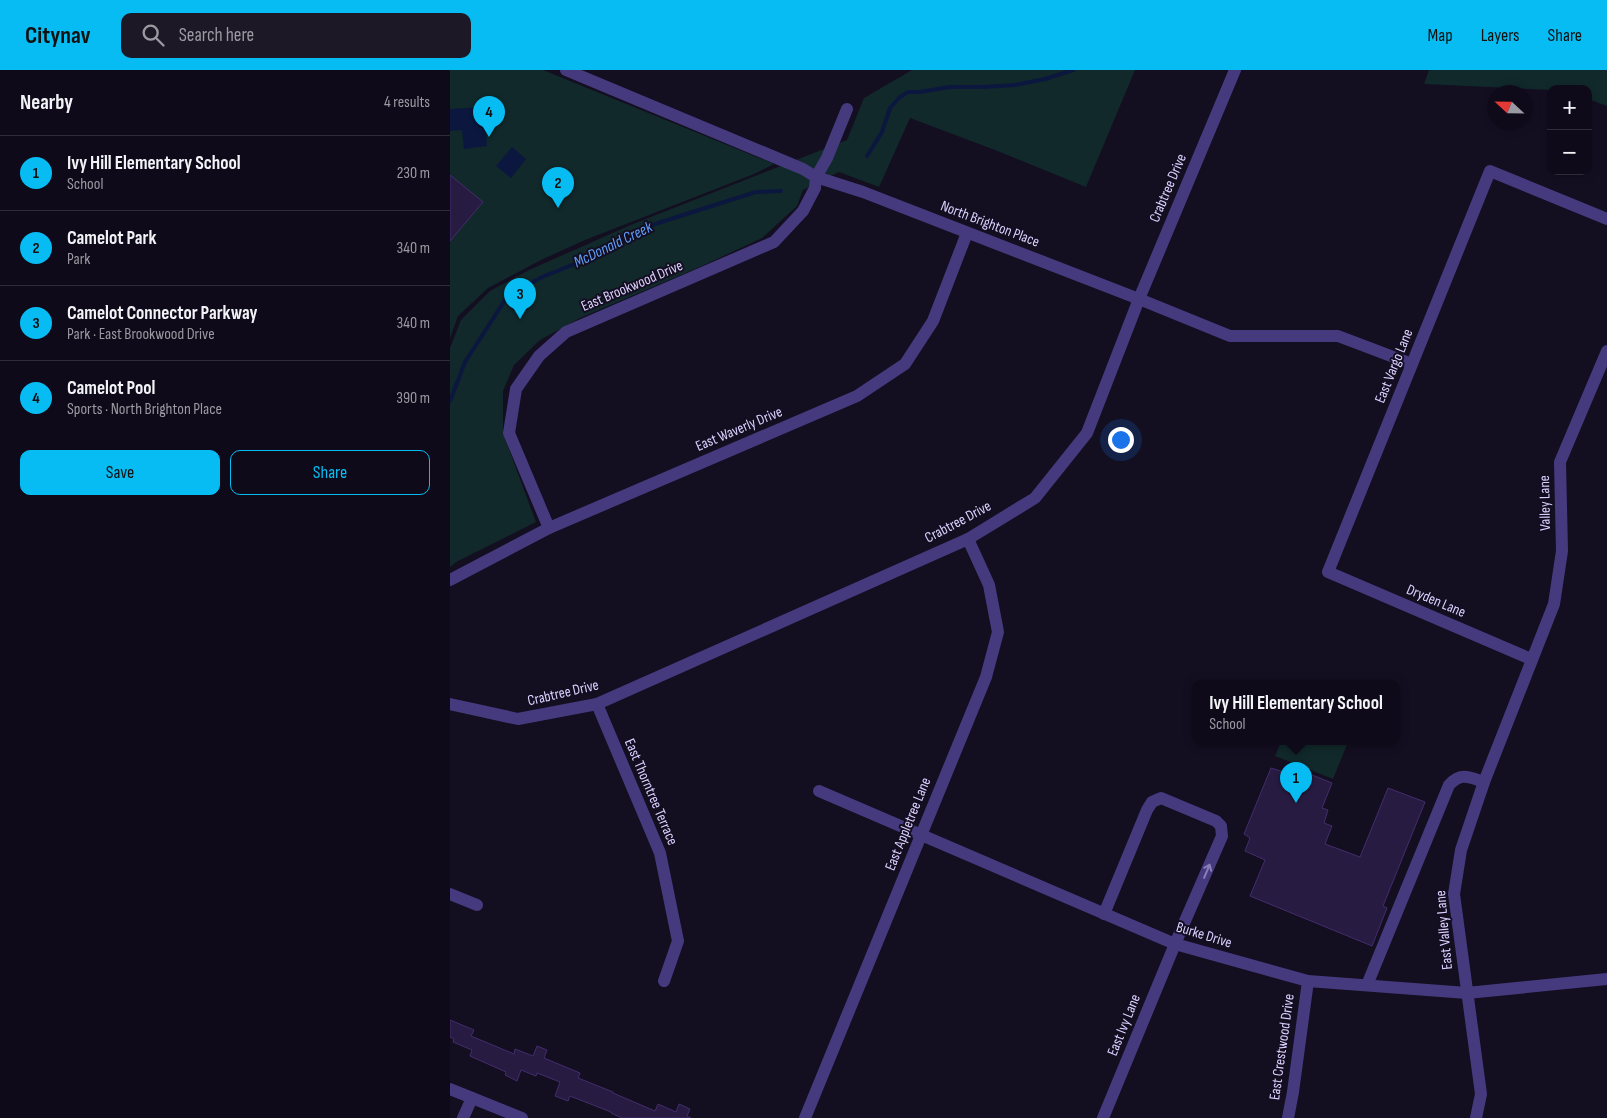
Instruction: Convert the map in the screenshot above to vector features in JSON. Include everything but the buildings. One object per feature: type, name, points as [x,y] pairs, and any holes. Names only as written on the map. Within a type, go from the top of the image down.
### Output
[{"type":"street","name":"North Brighton Place","points":[[566,70],[803,169],[816,177],[863,192],[1230,336],[1338,336],[1412,364]]},
{"type":"street","name":"Crabtree Drive","points":[[450,704],[518,719],[597,704],[968,538],[1034,498],[1087,433],[1139,299],[1234,70]]},
{"type":"street","name":"East Brookwood Drive","points":[[548,528],[509,433],[516,389],[539,356],[566,332],[774,242],[803,210],[815,188],[816,177],[827,158],[847,109]]},
{"type":"street","name":"East Vargo Lane","points":[[1328,572],[1490,171],[1607,219]]},
{"type":"street","name":"East Waverly Drive","points":[[450,580],[548,528],[857,396],[905,364],[933,322],[968,233]]},
{"type":"street","name":"Valley Lane","points":[[1531,659],[1554,604],[1562,551],[1560,462],[1607,351]]},
{"type":"street","name":"East Appletree Lane","points":[[805,1118],[986,677],[998,632],[989,585],[968,538]]},
{"type":"street","name":"Dryden Lane","points":[[1328,572],[1531,659]]},
{"type":"street","name":"East Valley Lane","points":[[1476,1118],[1482,1094],[1454,894],[1461,850],[1484,782],[1531,659]]},
{"type":"street","name":"East Thorntree Terrace","points":[[597,704],[660,853],[678,941],[664,981]]},
{"type":"street","points":[[1367,986],[1450,784],[1455,778],[1461,776],[1484,782]]},
{"type":"street","name":"Burke Drive","points":[[819,791],[1175,944],[1308,981],[1467,993],[1607,979]]},
{"type":"street","name":"East Ivy Lane","points":[[1104,914],[1145,814],[1152,802],[1161,798],[1216,822],[1221,826],[1222,836],[1175,944],[1104,1118]]},
{"type":"street","points":[[450,894],[477,905]]},
{"type":"street","name":"East Crestwood Drive","points":[[1288,1118],[1308,981]]},
{"type":"street","points":[[450,1089],[522,1118]]},
{"type":"street","points":[[463,1118],[472,1098]]},
{"type":"green space","points":[[450,70],[543,70],[774,164],[754,174],[585,240],[541,260],[488,288],[458,316],[450,338]]},
{"type":"green space","points":[[912,70],[1135,70],[1086,187],[910,118],[879,187],[839,172],[803,190],[797,206],[762,238],[580,318],[540,340],[514,365],[503,391],[503,433],[536,522],[456,562],[450,567],[450,348],[461,320],[490,291],[529,270],[633,224],[847,140],[864,98]]},
{"type":"green space","points":[[1429,70],[1607,70],[1607,106],[1592,100],[1592,85],[1547,85],[1547,90],[1532,89],[1532,85],[1487,85],[1487,87],[1424,84]]},
{"type":"green space","points":[[1280,745],[1347,745],[1333,779],[1275,756]]},
{"type":"water","points":[[483,107],[487,146],[464,149],[462,130],[450,131],[450,109]]},
{"type":"water","points":[[512,147],[526,159],[511,178],[496,166]]},
{"type":"waterway","name":"McDonald Creek","points":[[867,156],[882,132],[890,108],[900,97],[908,92],[949,87],[1015,85],[1045,79],[1073,70]]},
{"type":"waterway","name":"McDonald Creek","points":[[450,401],[465,362],[507,297],[542,277],[605,252],[628,235],[658,223],[756,192],[781,191]]},
{"type":"place","name":"Camelot Pool","points":[[489,137]]},
{"type":"place","name":"Camelot Park","points":[[558,208]]},
{"type":"place","name":"Camelot Connector Parkway","points":[[520,319]]},
{"type":"place","name":"Ivy Hill Elementary School","points":[[1296,803]]}]
